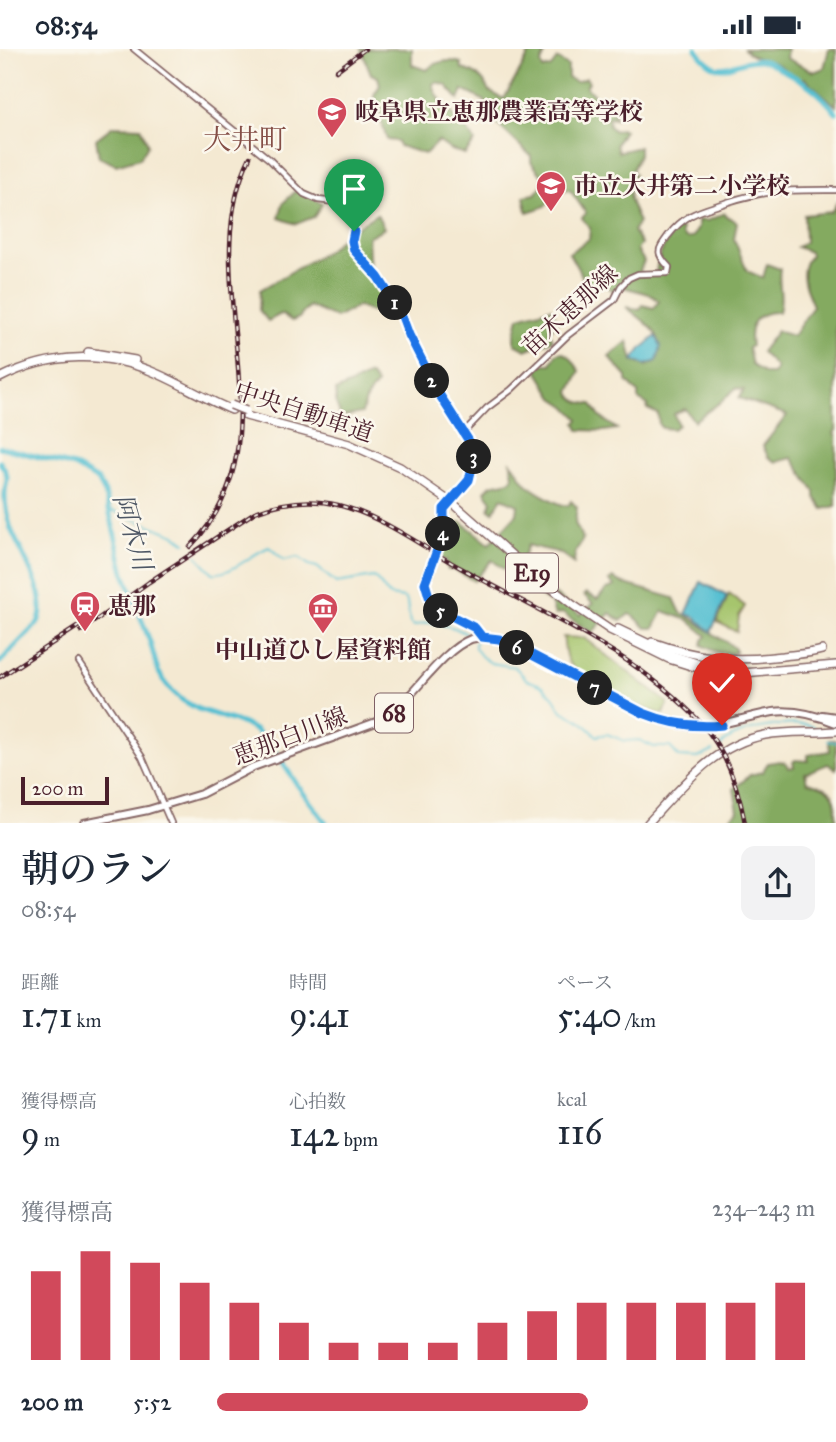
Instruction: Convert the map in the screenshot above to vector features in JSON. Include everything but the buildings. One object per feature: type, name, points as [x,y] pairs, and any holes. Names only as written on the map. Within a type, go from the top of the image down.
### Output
[{"type":"highway","name":"中央自動車道","points":[[0,375],[21,363],[52,355],[101,353],[158,368],[231,408],[349,444],[400,467],[455,505],[548,587],[573,605],[610,630],[669,659],[708,671],[732,674],[759,673],[836,662]]},
{"type":"highway","name":"中央自動車道","points":[[246,413],[335,435],[366,445],[402,463],[458,501],[563,593],[616,628],[671,655],[720,668],[836,662]]},
{"type":"highway","points":[[616,628],[678,651],[721,660],[768,658],[822,650]]},
{"type":"highway","points":[[648,823],[696,771],[731,747],[763,736],[836,733]]},
{"type":"highway","points":[[655,823],[696,777],[742,746],[777,738],[836,733]]},
{"type":"main road","points":[[134,49],[269,159],[304,194],[318,200],[343,204],[350,209],[354,219],[354,250],[378,277],[400,311],[423,363],[472,444],[474,459],[469,480],[443,514],[444,531],[425,583],[432,606],[475,628],[477,638],[499,639],[511,644],[643,713],[673,723],[712,726],[775,712],[836,717]]},
{"type":"main road","name":"苗木恵那線","points":[[464,432],[568,335],[614,300],[621,286],[629,278],[638,274],[667,273],[669,267],[659,257],[659,251],[684,218],[750,194],[777,190],[836,190]]},
{"type":"main road","name":"恵那白川線","points":[[84,823],[164,806],[201,793],[293,752],[387,718],[400,708],[455,647],[477,638]]},
{"type":"main road","points":[[79,662],[142,757],[171,823]]},
{"type":"main road","points":[[810,714],[836,723]]},
{"type":"green space","points":[[361,49],[412,49],[412,65],[427,70],[443,62],[461,63],[462,69],[482,79],[488,91],[504,99],[532,49],[545,54],[541,63],[543,69],[551,67],[557,59],[568,66],[568,78],[576,82],[586,78],[589,82],[586,87],[595,96],[607,100],[616,118],[608,117],[609,126],[614,131],[624,130],[616,144],[618,152],[639,147],[629,193],[639,222],[633,231],[641,244],[637,250],[644,261],[640,270],[642,275],[656,275],[662,250],[677,228],[682,229],[682,235],[687,239],[693,237],[698,228],[698,220],[707,221],[725,213],[737,222],[734,239],[747,271],[763,278],[767,264],[780,269],[779,312],[765,314],[755,320],[751,331],[751,346],[748,348],[752,365],[765,374],[773,374],[776,367],[761,352],[777,331],[793,336],[813,306],[803,274],[806,261],[811,255],[810,252],[797,247],[805,242],[804,215],[831,212],[836,204],[836,506],[823,509],[792,458],[776,462],[768,457],[763,446],[787,415],[739,398],[744,390],[736,388],[694,421],[685,409],[674,414],[678,425],[673,429],[662,428],[658,414],[647,409],[648,405],[638,399],[638,393],[627,381],[627,377],[609,357],[628,341],[633,361],[646,366],[657,361],[659,343],[653,329],[626,307],[640,310],[642,305],[654,308],[659,301],[649,294],[619,286],[615,292],[605,285],[596,287],[583,278],[569,253],[589,239],[590,228],[582,218],[586,213],[570,190],[559,194],[543,207],[527,212],[524,196],[535,194],[542,185],[543,177],[531,162],[531,156],[490,120],[485,101],[463,90],[459,100],[446,85],[436,82],[433,84],[440,99],[475,142],[465,154],[451,150],[438,141],[425,154],[399,146],[397,141],[387,140],[374,95],[380,85],[378,77],[371,74]]},
{"type":"green space","points":[[744,49],[787,49],[786,58],[814,72],[824,68],[829,49],[836,49],[836,106],[804,78],[799,80],[780,66],[752,56]]},
{"type":"green space","points":[[113,126],[141,127],[148,145],[140,158],[116,165],[99,157],[96,139]]},
{"type":"green space","points":[[298,189],[322,204],[314,217],[296,224],[279,218],[283,203]]},
{"type":"green space","points":[[377,214],[384,228],[368,237],[370,275],[397,312],[372,312],[358,306],[336,318],[309,306],[299,318],[292,321],[281,314],[268,321],[259,310],[260,290],[327,251],[348,232]]},
{"type":"green space","points":[[551,308],[558,321],[549,331],[553,340],[526,350],[515,344],[519,317]]},
{"type":"green space","points":[[562,352],[570,357],[580,371],[570,392],[573,398],[592,404],[600,417],[617,429],[579,430],[576,423],[579,419],[554,398],[538,368],[551,364],[556,354]]},
{"type":"green space","points":[[370,375],[377,384],[367,397],[362,413],[341,417],[336,404],[336,391]]},
{"type":"green space","points":[[511,462],[526,483],[536,491],[564,505],[568,506],[571,501],[577,507],[575,523],[583,539],[575,553],[574,564],[557,552],[528,545],[520,565],[580,615],[593,604],[584,595],[586,593],[597,599],[607,589],[615,586],[609,581],[613,578],[674,598],[681,613],[729,644],[735,649],[735,653],[721,653],[702,645],[707,636],[688,620],[663,611],[654,628],[646,628],[629,614],[621,621],[610,613],[592,633],[562,613],[555,615],[551,603],[531,590],[526,576],[514,577],[492,560],[474,581],[455,570],[448,570],[446,560],[437,561],[447,526],[462,522],[489,544],[517,514],[518,505],[502,498],[493,512],[489,509],[492,501],[485,491],[491,485],[510,481],[513,476]]},
{"type":"green space","points":[[729,594],[745,606],[739,616],[737,632],[717,622]]},
{"type":"green space","points":[[563,637],[584,638],[668,703],[664,714],[641,707],[599,687],[576,671],[567,660]]},
{"type":"green space","points":[[829,740],[836,740],[836,769],[828,764],[805,773],[807,782],[824,787],[832,794],[836,805],[836,822],[730,822],[731,816],[738,811],[734,789],[750,775],[762,772],[768,763],[780,761],[786,763],[788,768],[794,767],[795,760],[808,761],[808,755],[830,751]]},
{"type":"water","points":[[656,336],[661,346],[657,361],[645,365],[633,360],[642,348]]},
{"type":"water","points":[[701,582],[727,596],[711,632],[695,617],[686,614]]},
{"type":"waterway","points":[[696,49],[705,60],[721,68],[754,60],[769,62],[811,87],[836,113]]},
{"type":"waterway","name":"阿木川","points":[[0,447],[74,466],[98,480],[105,493],[124,573],[158,671],[168,687],[182,700],[198,709],[244,724],[256,731],[270,744],[326,823]]},
{"type":"waterway","points":[[0,462],[7,477],[5,501],[10,525],[33,577],[41,603],[37,624],[0,662]]},
{"type":"waterway","points":[[108,509],[175,535],[186,543]]},
{"type":"waterway","points":[[196,555],[213,573],[220,573],[269,547],[284,560],[298,557],[317,567],[336,583],[374,577],[390,596],[404,598],[413,626],[430,622],[455,628],[473,637]]},
{"type":"waterway","points":[[475,642],[475,648],[482,657],[491,663],[515,667],[527,680],[543,686],[562,711],[581,721],[597,736],[607,734],[625,741],[639,740],[654,747],[670,747],[679,757],[698,758],[713,751]]},
{"type":"waterway","points":[[721,746],[727,740],[750,730],[794,724],[814,727]]},
{"type":"waterway","points":[[828,741],[836,742]]},
{"type":"railway","points":[[336,71],[365,49]]},
{"type":"railway","points":[[190,547],[221,504],[236,458],[240,408],[230,255],[234,205],[250,157]]},
{"type":"railway","points":[[81,631],[255,512],[296,502],[338,505],[386,524],[586,636],[646,674],[700,722],[717,744],[735,782],[745,823]]},
{"type":"railway","points":[[0,677],[88,620]]},
{"type":"place","name":"岐阜県立恵那農業高等学校","points":[[332,139]]},
{"type":"place","name":"市立大井第二小学校","points":[[551,213]]},
{"type":"place","name":"恵那","points":[[85,633]]},
{"type":"place","name":"中山道ひし屋資料館","points":[[323,635]]},
{"type":"district","name":"大井町","points":[[245,139]]},
{"type":"route","points":[[354,231],[354,250],[378,277],[405,319],[409,335],[439,394],[474,449],[469,480],[444,509],[444,531],[425,583],[432,606],[475,628],[482,637],[511,644],[643,713],[663,721],[686,725],[722,725]]}]
